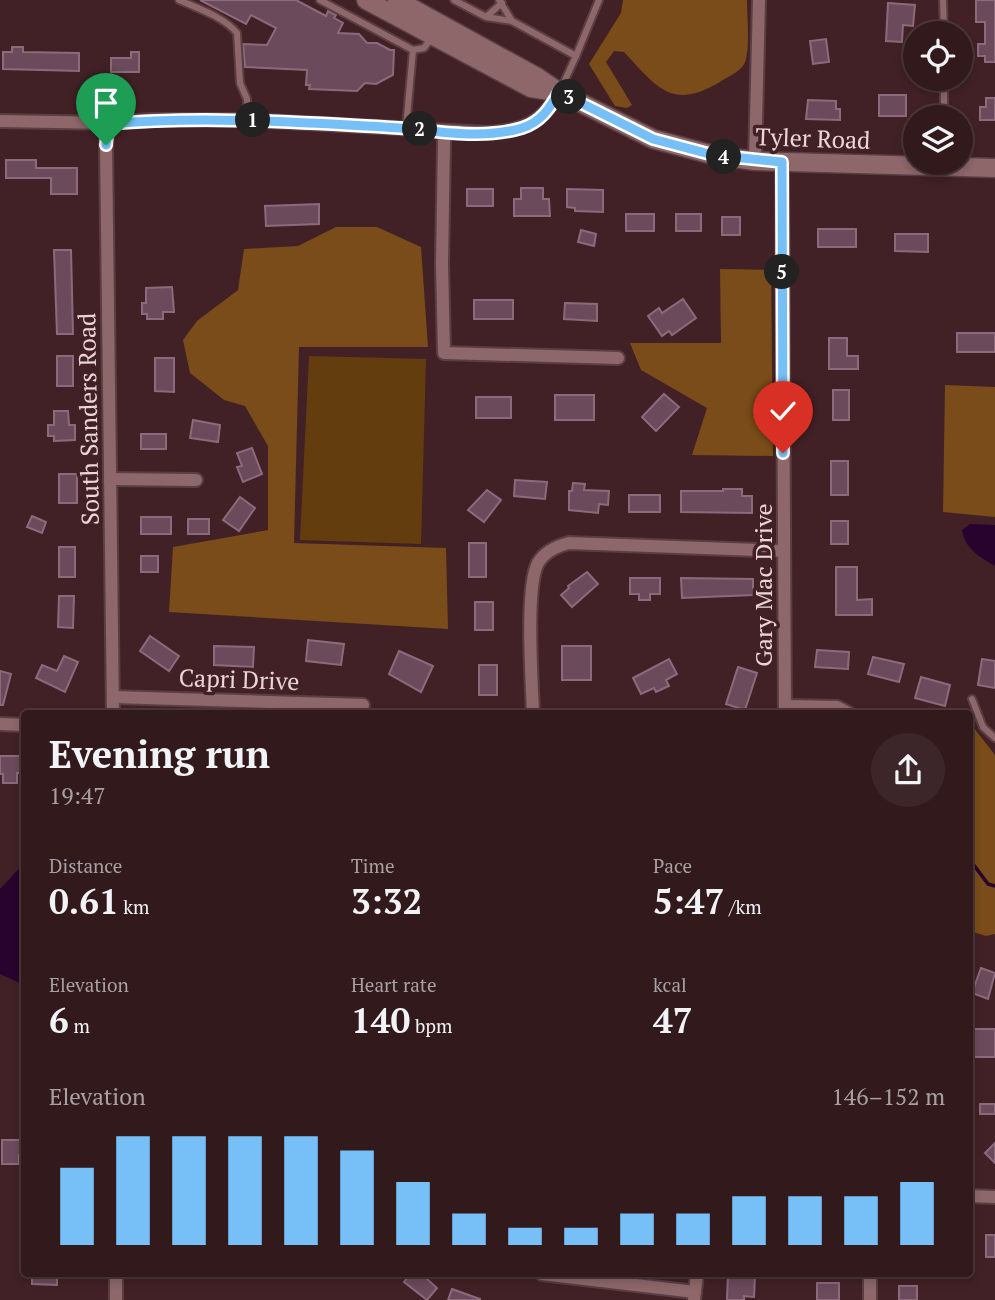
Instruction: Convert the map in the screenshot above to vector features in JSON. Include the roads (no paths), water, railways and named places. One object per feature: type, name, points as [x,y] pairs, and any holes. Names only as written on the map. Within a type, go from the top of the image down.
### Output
[{"type":"street","name":"Tyler Road","points":[[366,0],[531,88],[559,92]]},
{"type":"street","name":"Tyler Road","points":[[397,0],[537,77],[559,92],[653,139],[713,155],[755,161],[903,164]]},
{"type":"street","points":[[755,161],[759,0]]},
{"type":"street","points":[[0,121],[108,124],[152,120],[248,120],[489,133],[524,127],[538,120],[550,109],[559,92]]},
{"type":"street","name":"South Sanders Road","points":[[108,124],[113,710]]},
{"type":"street","points":[[446,132],[442,264],[444,353],[618,358]]},
{"type":"street","name":"Gary Mac Drive","points":[[782,162],[785,710]]},
{"type":"street","name":"Tyler Road","points":[[973,167],[995,168]]},
{"type":"street","points":[[110,479],[196,480]]},
{"type":"street","points":[[533,710],[531,593],[538,563],[556,546],[569,543],[784,551]]},
{"type":"street","name":"Capri Drive","points":[[113,697],[363,705]]},
{"type":"street","points":[[785,710],[837,707],[843,710]]},
{"type":"street","points":[[0,723],[21,724]]},
{"type":"street","points":[[973,1196],[995,1197]]},
{"type":"street","points":[[116,1277],[116,1300]]},
{"type":"street","points":[[563,1277],[695,1296],[697,1277]]},
{"type":"street","points":[[870,1277],[870,1300]]},
{"type":"lane","points":[[179,0],[206,12],[236,33],[240,83],[247,99],[248,120]]},
{"type":"lane","points":[[320,0],[414,50],[424,48],[432,36]]},
{"type":"lane","points":[[454,0],[486,17],[512,21],[576,56]]},
{"type":"lane","points":[[943,0],[944,21]]},
{"type":"lane","points":[[486,17],[497,9],[501,1]]},
{"type":"lane","points":[[501,1],[512,21]]},
{"type":"lane","points":[[559,92],[597,2]]},
{"type":"lane","points":[[406,128],[414,50]]},
{"type":"lane","points":[[972,699],[983,727],[995,738]]},
{"type":"waterway","points":[[973,864],[988,884],[995,886]]}]
